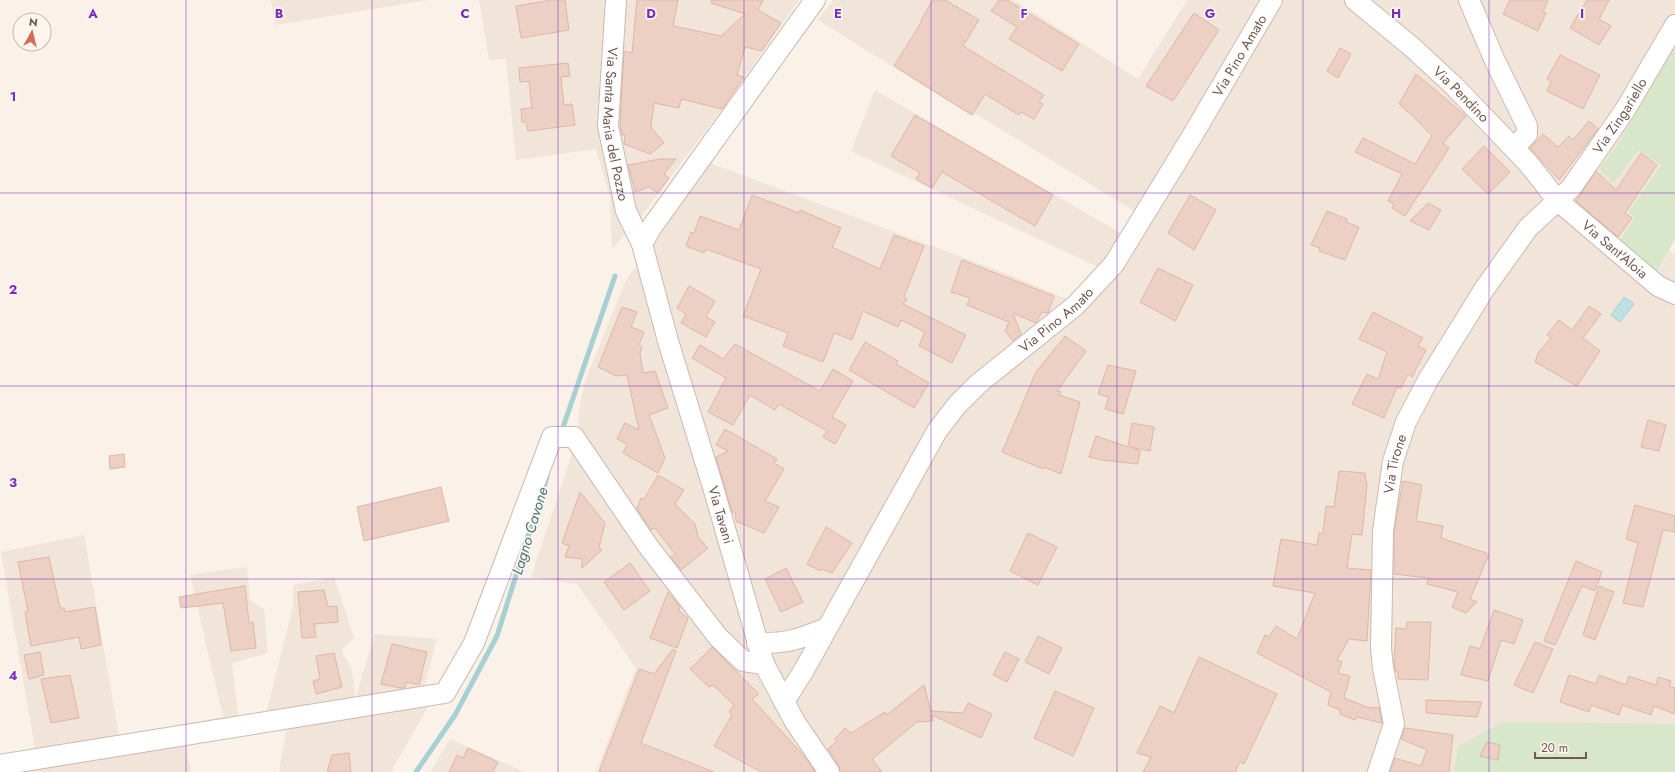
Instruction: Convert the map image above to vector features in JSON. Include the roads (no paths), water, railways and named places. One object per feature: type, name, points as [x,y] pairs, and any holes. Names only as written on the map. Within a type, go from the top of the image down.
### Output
[{"type":"street","name":"Via Santa Maria del Pozzo","points":[[616,0],[608,126],[626,211],[642,244]]},
{"type":"street","points":[[642,244],[650,228],[815,0]]},
{"type":"street","name":"Via Pino Amato","points":[[784,702],[937,431],[957,404],[978,384],[1076,305],[1114,264],[1191,138],[1272,0]]},
{"type":"street","name":"Via Pendino","points":[[1354,0],[1413,48],[1454,86],[1514,148],[1557,200]]},
{"type":"street","points":[[1469,0],[1495,61],[1527,126],[1527,134],[1514,148]]},
{"type":"street","name":"Via Zingariello","points":[[1557,200],[1571,188],[1625,110],[1675,25]]},
{"type":"street","name":"Via Sant'Aloia","points":[[1557,200],[1658,286],[1675,294]]},
{"type":"street","name":"Via Tirone","points":[[1378,772],[1394,724],[1383,668],[1381,648],[1383,531],[1393,461],[1406,422],[1428,380],[1485,288],[1528,228],[1557,200]]},
{"type":"street","name":"Via Tavani","points":[[642,244],[668,341],[713,487],[764,664],[784,702],[816,754],[829,772]]},
{"type":"street","points":[[0,765],[445,693],[474,643],[552,436],[574,437],[648,546],[718,637],[743,661],[764,664]]},
{"type":"street","points":[[757,643],[776,643],[800,639],[827,628]]},
{"type":"water","points":[[1624,297],[1634,304],[1620,322],[1611,315]]},
{"type":"waterway","name":"Lagno Cavone","points":[[561,433],[615,276]]},
{"type":"waterway","name":"Lagno Cavone","points":[[416,772],[455,715],[497,636],[547,477]]}]
